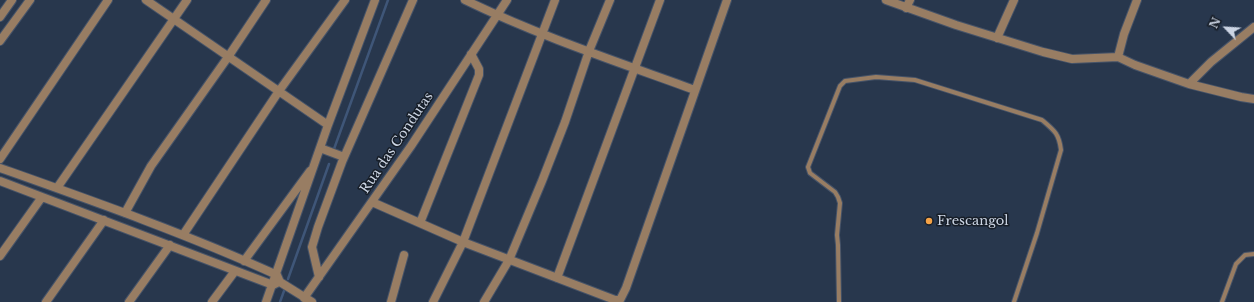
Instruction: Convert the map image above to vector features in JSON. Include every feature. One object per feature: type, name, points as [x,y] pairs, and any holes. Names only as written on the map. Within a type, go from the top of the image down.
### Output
[{"type":"street","points":[[0,17],[12,0]]},
{"type":"street","points":[[0,41],[30,0]]},
{"type":"street","points":[[0,159],[108,0]]},
{"type":"street","points":[[146,0],[328,125]]},
{"type":"street","points":[[57,188],[187,0]]},
{"type":"street","points":[[125,213],[151,166],[266,0]]},
{"type":"street","points":[[183,235],[279,91],[345,0]]},
{"type":"street","points":[[266,302],[276,280],[328,125],[375,0]]},
{"type":"street","points":[[319,277],[312,247],[318,227],[344,157],[413,0]]},
{"type":"street","points":[[465,0],[496,15],[634,69],[695,90]]},
{"type":"street","name":"Rua das Condutas","points":[[304,298],[411,146],[507,0]]},
{"type":"street","points":[[434,302],[464,242],[555,0]]},
{"type":"street","points":[[484,302],[509,260],[542,181],[565,122],[589,51],[610,0]]},
{"type":"street","points":[[558,278],[660,0]]},
{"type":"street","points":[[372,202],[509,260],[615,300],[620,300],[727,0]]},
{"type":"street","points":[[886,0],[906,8],[1043,52],[1072,59],[1118,57],[1142,68],[1189,84],[1241,98],[1254,99]]},
{"type":"street","points":[[906,8],[910,0]]},
{"type":"street","points":[[997,38],[1014,0]]},
{"type":"street","points":[[1118,57],[1124,34],[1137,0]]},
{"type":"street","points":[[1189,84],[1211,62],[1254,27]]},
{"type":"street","points":[[420,223],[479,75],[479,70],[471,54]]},
{"type":"street","points":[[320,148],[344,157]]},
{"type":"street","points":[[244,261],[315,164]]},
{"type":"street","points":[[0,168],[183,235],[244,261],[312,302]]},
{"type":"street","points":[[0,181],[235,271],[276,280]]},
{"type":"street","points":[[0,256],[42,197]]},
{"type":"street","points":[[46,302],[104,220]]},
{"type":"street","points":[[129,302],[170,245]]},
{"type":"street","points":[[391,302],[404,255]]},
{"type":"street","points":[[212,302],[235,271]]},
{"type":"lane","points":[[839,302],[837,235],[840,203],[834,192],[810,172],[808,167],[840,86],[845,81],[876,77],[915,80],[1042,120],[1052,128],[1059,138],[1061,150],[1038,233],[1014,302]]},
{"type":"lane","points":[[1222,302],[1236,264],[1245,255],[1254,254]]},
{"type":"waterway","points":[[334,149],[388,0]]},
{"type":"waterway","points":[[288,279],[329,164]]},
{"type":"waterway","points":[[280,302],[284,291]]},
{"type":"place","name":"Frescangol","points":[[929,221]]}]
